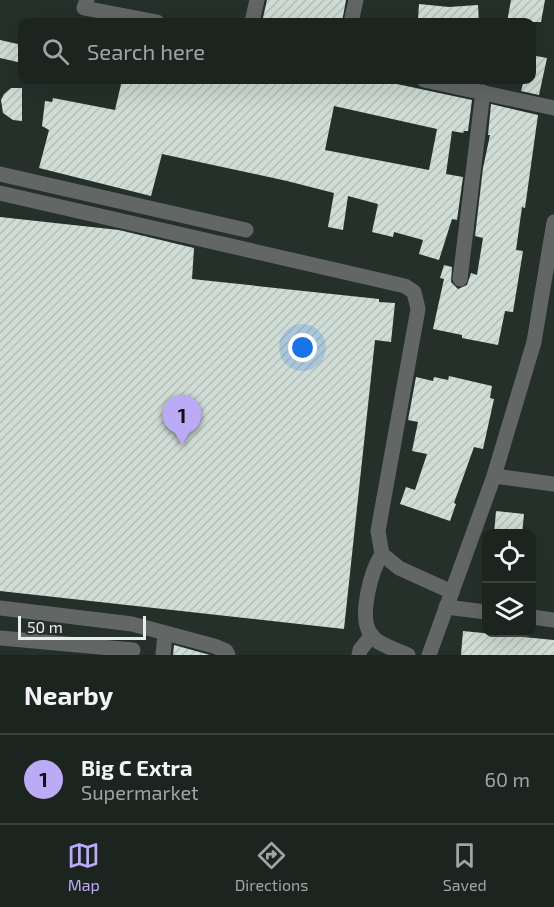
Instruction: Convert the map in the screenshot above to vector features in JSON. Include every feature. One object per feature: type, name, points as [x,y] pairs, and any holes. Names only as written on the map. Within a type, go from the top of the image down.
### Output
[{"type":"street","points":[[253,18],[258,0]]},
{"type":"street","points":[[352,18],[356,0]]},
{"type":"street","points":[[86,4],[141,18]]},
{"type":"street","points":[[444,84],[554,108]]},
{"type":"street","points":[[460,279],[483,92]]},
{"type":"street","points":[[0,174],[246,230]]},
{"type":"street","points":[[0,193],[405,286],[414,292],[418,309],[378,531],[382,554],[374,571],[367,598],[366,620],[372,636],[408,655]]},
{"type":"street","points":[[429,655],[494,476],[534,342],[554,224]]},
{"type":"street","points":[[494,476],[554,484]]},
{"type":"street","points":[[382,554],[399,568],[452,592]]},
{"type":"street","points":[[446,607],[482,612]]},
{"type":"street","points":[[0,608],[132,624],[214,646],[226,651],[228,655]]},
{"type":"street","points":[[536,618],[554,620]]},
{"type":"street","points":[[90,646],[91,619]]},
{"type":"street","points":[[163,655],[165,634]]},
{"type":"street","points":[[359,655],[360,650],[372,636]]},
{"type":"street","points":[[0,638],[133,650]]},
{"type":"building","points":[[267,0],[346,0],[343,18],[263,18]]},
{"type":"building","points":[[511,0],[545,0],[541,22],[536,22],[536,18],[508,18]]},
{"type":"building","points":[[419,4],[449,7],[478,5],[479,18],[418,18]]},
{"type":"building","points":[[0,40],[18,44],[18,62],[0,58]]},
{"type":"building","points":[[536,56],[547,58],[539,95],[521,91],[523,84],[536,84]]},
{"type":"building","points":[[121,84],[397,84],[472,100],[468,131],[463,133],[452,131],[446,174],[463,177],[457,220],[452,219],[439,260],[419,254],[423,240],[394,232],[393,237],[372,232],[378,204],[348,196],[343,230],[328,227],[334,193],[287,181],[162,154],[151,196],[39,168],[49,130],[42,126],[45,101],[52,102],[53,98],[115,110]],"holes":[[[334,106],[437,129],[429,170],[325,150]]]},
{"type":"building","points":[[11,88],[22,88],[22,121],[13,120],[3,113],[1,100]]},
{"type":"building","points":[[491,104],[538,115],[525,208],[522,207],[516,250],[523,251],[513,312],[505,311],[498,345],[462,338],[462,335],[433,329],[444,279],[440,278],[444,265],[452,267],[451,282],[458,289],[467,285],[471,273],[477,275],[483,238],[475,236],[483,168],[490,135],[488,135]]},
{"type":"building","points":[[0,217],[119,230],[194,248],[192,279],[379,299],[379,302],[395,303],[391,342],[375,340],[344,629],[0,591]]},
{"type":"building","points":[[449,376],[492,386],[490,398],[494,399],[483,449],[474,447],[450,521],[400,504],[406,487],[415,490],[427,454],[412,451],[418,422],[408,420],[416,377],[433,381],[434,377],[448,380]]},
{"type":"building","points":[[496,511],[524,514],[522,529],[494,529]]},
{"type":"building","points":[[463,631],[482,633],[482,637],[554,640],[554,655],[461,655]]},
{"type":"building","points":[[174,645],[210,655],[173,655]]},
{"type":"place","name":"Big C Extra","points":[[182,445]]}]
